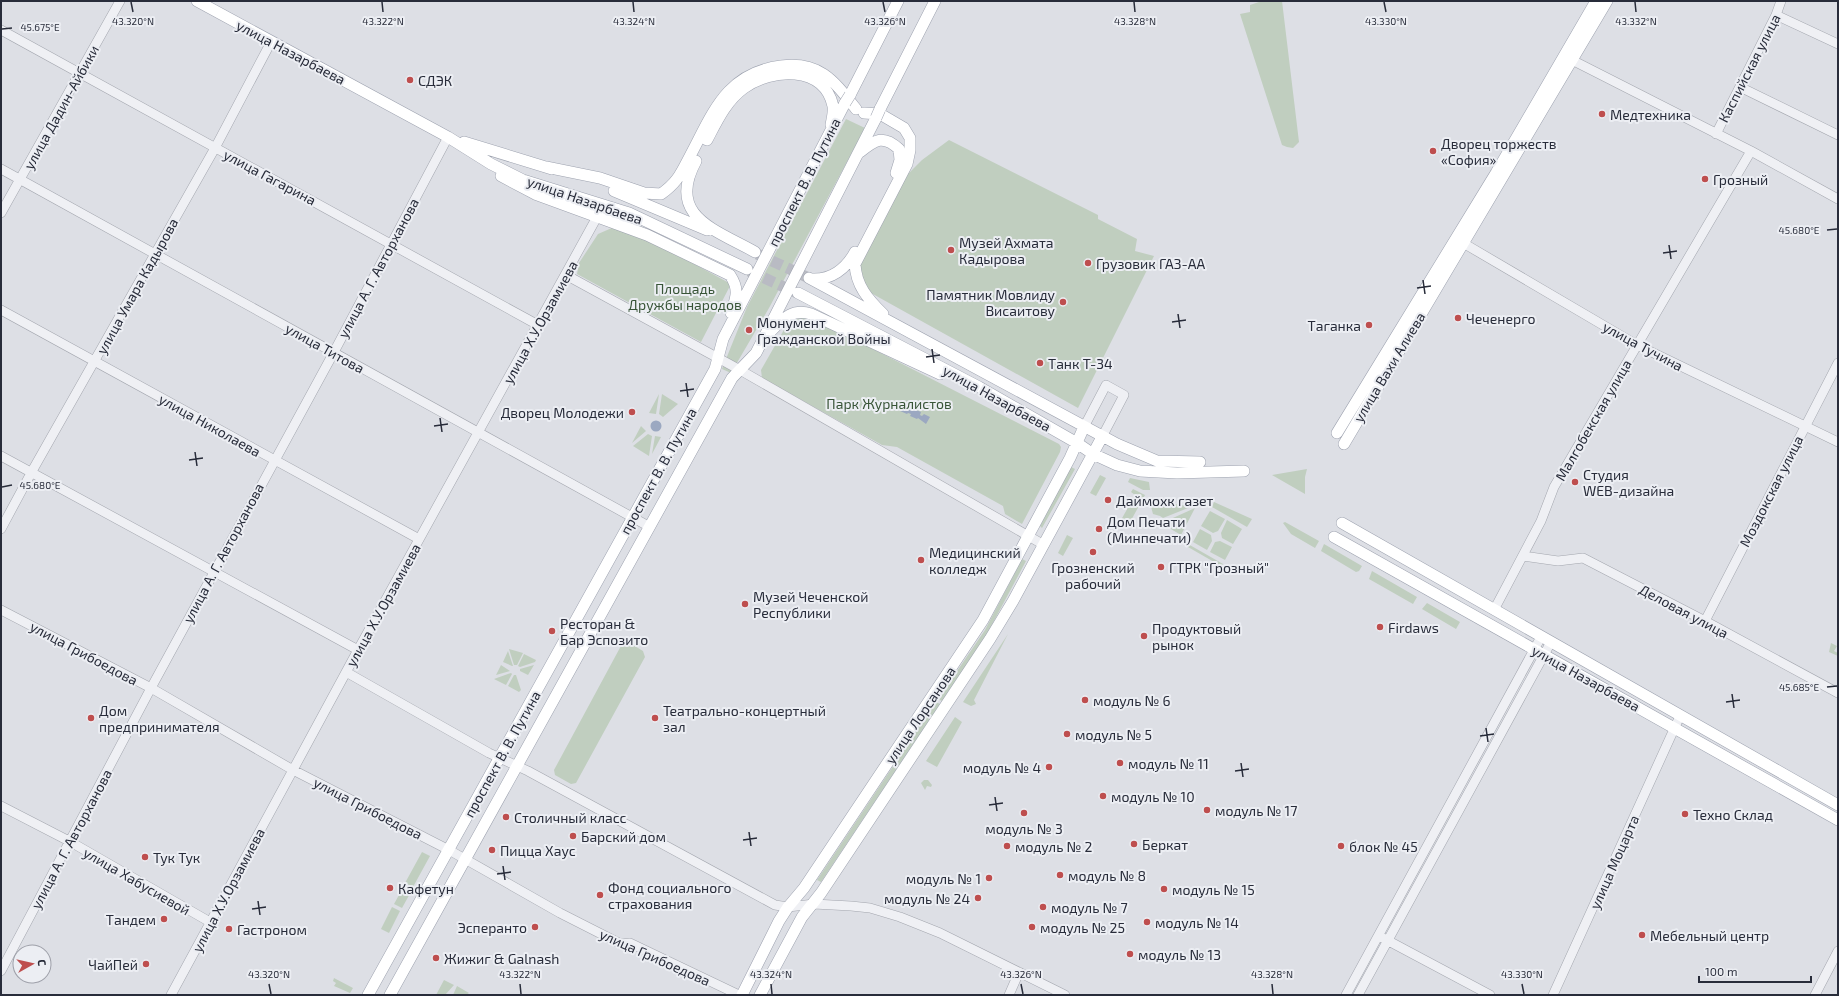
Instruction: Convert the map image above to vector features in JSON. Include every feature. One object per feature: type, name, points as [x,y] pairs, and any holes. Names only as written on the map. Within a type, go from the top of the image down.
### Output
[{"type":"main road","name":"улица Назарбаева","points":[[198,1],[524,180],[629,213],[747,270]]},
{"type":"main road","points":[[845,103],[898,1]]},
{"type":"main road","name":"проспект В. В. Путина","points":[[390,995],[732,378],[756,353],[935,1]]},
{"type":"main road","name":"улица Вахи Алиева","points":[[1344,444],[1459,241],[1567,58],[1596,1]]},
{"type":"main road","name":"улица Вахи Алиева","points":[[1567,58],[1607,1]]},
{"type":"main road","points":[[546,167],[600,178],[644,193],[661,194],[676,182],[714,109],[724,95],[744,79],[774,67],[798,65],[820,72],[829,77],[860,111],[868,116],[876,118]]},
{"type":"main road","name":"улица Назарбаева","points":[[448,137],[546,167],[667,212],[755,252],[703,222],[690,208],[686,197],[687,178],[726,105],[744,88],[759,80],[774,75],[804,76],[817,80],[827,92],[833,107],[830,132]]},
{"type":"main road","name":"проспект В. В. Путина","points":[[368,995],[715,369],[723,339],[845,103],[851,108],[860,111],[880,114],[904,128],[910,138],[907,164],[855,264],[855,275],[858,284],[889,321]]},
{"type":"main road","name":"улица Назарбаева","points":[[857,155],[872,142],[882,140],[891,141],[899,149],[900,160],[894,176],[847,265],[831,277],[824,279],[809,278],[1102,437],[1157,461],[1200,462]]},
{"type":"main road","points":[[476,155],[506,180],[547,199],[647,235],[730,275],[736,284],[736,290],[723,339]]},
{"type":"main road","name":"улица Вахи Алиева","points":[[1337,432],[1459,241]]},
{"type":"main road","name":"улица Назарбаева","points":[[798,293],[993,394],[1077,443],[1093,454],[1117,465],[1140,471],[1203,473],[1244,471]]},
{"type":"main road","points":[[763,339],[789,314],[801,310],[973,390],[993,394]]},
{"type":"main road","name":"улица Лорсанова","points":[[742,995],[788,907],[804,888],[983,620],[1029,537],[1084,427]]},
{"type":"main road","name":"улица Лорсанова","points":[[760,995],[802,917],[814,904],[990,639],[1044,545],[1102,437]]},
{"type":"main road","name":"улица Назарбаева","points":[[1342,523],[1838,805]]},
{"type":"main road","name":"улица Назарбаева","points":[[1334,537],[1838,820]]},
{"type":"street","name":"улица Дадин-Айбики","points":[[1,213],[120,1]]},
{"type":"street","name":"Каспийская улица","points":[[1716,134],[1776,15],[1781,1]]},
{"type":"street","points":[[1776,15],[1838,44]]},
{"type":"street","name":"улица Гагарина","points":[[1,30],[538,325]]},
{"type":"street","name":"улица Умара Кадырова","points":[[1,529],[31,472],[215,148],[271,42]]},
{"type":"street","points":[[1567,58],[1751,152],[1838,199]]},
{"type":"street","points":[[1740,87],[1838,135]]},
{"type":"street","name":"улица А. Г. Авторханова","points":[[1,971],[151,688],[334,352],[448,137]]},
{"type":"street","name":"Малгобекская улица","points":[[1494,610],[1541,521],[1554,487],[1751,152]]},
{"type":"street","name":"улица Титова","points":[[1,169],[650,527]]},
{"type":"street","name":"улица Х.У.Орзамиева","points":[[171,995],[358,650],[597,217]]},
{"type":"street","name":"улица Тучина","points":[[1459,241],[1637,345],[1838,442]]},
{"type":"street","points":[[566,275],[740,370],[1044,545]]},
{"type":"street","name":"улица Николаева","points":[[1,310],[419,539]]},
{"type":"street","name":"Моздокская улица","points":[[1705,621],[1804,425],[1838,363]]},
{"type":"street","points":[[1084,427],[1106,385],[1124,396],[1102,437]]},
{"type":"street","points":[[1,456],[358,650]]},
{"type":"street","name":"Деловая улица","points":[[1523,556],[1558,561],[1583,558],[1705,621],[1838,693]]},
{"type":"street","name":"улица Грибоедова","points":[[1,610],[151,688],[293,770],[449,850],[560,913],[621,944],[630,943],[739,995]]},
{"type":"street","points":[[1346,995],[1378,935],[1546,640]]},
{"type":"street","points":[[1358,995],[1388,941],[1539,652]]},
{"type":"street","points":[[346,672],[489,753],[517,766],[775,905],[788,907],[814,904],[870,908],[900,917],[940,933],[1065,995]]},
{"type":"street","name":"улица Моцарта","points":[[1553,995],[1680,716]]},
{"type":"street","name":"улица Хабусиевой","points":[[1,806],[69,841],[210,922]]},
{"type":"street","points":[[1378,935],[1490,995]]},
{"type":"street","points":[[1815,995],[1838,951]]},
{"type":"street","points":[[1009,995],[1019,972]]},
{"type":"green space","points":[[1262,1],[1282,1],[1299,142],[1293,148],[1282,145],[1240,14],[1250,12],[1250,5]]},
{"type":"green space","points":[[846,119],[865,128],[769,308],[731,373],[722,369],[747,307]]},
{"type":"green space","points":[[949,140],[1098,215],[1098,219],[1137,239],[1135,251],[1154,256],[1078,408],[871,293],[860,277],[861,261],[903,179],[922,160]]},
{"type":"green space","name":"Площадь Дружбы народов","points":[[614,227],[648,239],[731,284],[701,342],[577,274],[579,263],[598,234]]},
{"type":"green space","name":"Парк Журналистов","points":[[793,314],[818,321],[1059,444],[1061,447],[1060,452],[1022,524],[1005,514],[1003,506],[897,447],[882,445],[762,378],[761,370]]},
{"type":"green space","points":[[659,394],[656,414],[649,413]]},
{"type":"green space","points":[[662,394],[678,404],[663,417],[659,414]]},
{"type":"green space","points":[[641,426],[646,431],[632,443]]},
{"type":"green space","points":[[648,434],[652,436],[649,456],[633,446]]},
{"type":"green space","points":[[655,436],[661,437],[652,454]]},
{"type":"green space","points":[[1071,467],[1075,469],[1042,528],[1040,526]]},
{"type":"green space","points":[[1307,469],[1305,477],[1305,494],[1272,475]]},
{"type":"green space","points":[[1100,475],[1106,478],[1096,496],[1090,493]]},
{"type":"green space","points":[[1130,478],[1149,482],[1150,490],[1143,490],[1128,482]]},
{"type":"green space","points":[[1133,489],[1145,495],[1129,524],[1121,520],[1135,495],[1131,492]]},
{"type":"green space","points":[[1153,502],[1193,506],[1163,518],[1153,514],[1150,503]]},
{"type":"green space","points":[[1214,502],[1252,519],[1247,527],[1212,507]]},
{"type":"green space","points":[[1195,508],[1181,535],[1164,525],[1164,522]]},
{"type":"green space","points":[[1210,511],[1225,519],[1218,531],[1213,533],[1201,526]]},
{"type":"green space","points":[[1227,520],[1242,529],[1233,544],[1222,538],[1221,533]]},
{"type":"green space","points":[[1285,522],[1319,541],[1315,548],[1291,534],[1283,523]]},
{"type":"green space","points":[[1200,529],[1211,535],[1212,541],[1207,550],[1193,542]]},
{"type":"green space","points":[[1067,535],[1073,538],[1063,556],[1058,553]]},
{"type":"green space","points":[[1220,541],[1232,547],[1225,560],[1210,552],[1215,542]]},
{"type":"green space","points":[[1188,544],[1223,564],[1221,566],[1188,547]]},
{"type":"green space","points":[[1324,544],[1362,566],[1359,571],[1356,572],[1321,551]]},
{"type":"green space","points":[[1022,559],[1026,561],[988,632],[942,701],[938,699],[985,630]]},
{"type":"green space","points":[[1372,571],[1417,597],[1413,604],[1369,579]]},
{"type":"green space","points":[[1427,603],[1460,622],[1456,629],[1422,609]]},
{"type":"green space","points":[[1008,634],[974,700],[976,704],[971,706],[963,702]]},
{"type":"green space","points":[[628,642],[643,651],[645,657],[576,783],[571,784],[555,775],[554,770],[622,644]]},
{"type":"green space","points":[[1831,643],[1837,646],[1834,651],[1838,653],[1838,656],[1829,652]]},
{"type":"green space","points":[[509,649],[523,653],[517,665],[514,665]]},
{"type":"green space","points":[[508,651],[513,666],[503,662]]},
{"type":"green space","points":[[524,654],[536,660],[535,662],[520,667],[518,666]]},
{"type":"green space","points":[[501,665],[510,671],[496,675]]},
{"type":"green space","points":[[534,665],[528,675],[520,671],[520,669]]},
{"type":"green space","points":[[511,673],[512,674],[506,685],[494,679]]},
{"type":"green space","points":[[514,675],[516,675],[521,690],[519,692],[508,686]]},
{"type":"green space","points":[[936,702],[940,704],[821,882],[817,880]]},
{"type":"green space","points":[[955,717],[962,722],[937,767],[926,761]]},
{"type":"green space","points":[[924,780],[928,780],[932,785],[931,787],[927,786],[925,790],[921,783]]},
{"type":"green space","points":[[422,852],[430,856],[413,887],[405,883]]},
{"type":"green space","points":[[404,886],[412,890],[402,908],[394,904]]},
{"type":"green space","points":[[392,907],[400,911],[389,933],[381,929]]},
{"type":"green space","points":[[334,978],[353,988],[350,993],[334,986],[336,983],[333,981]]},
{"type":"green space","points":[[444,980],[454,985],[445,995],[436,995]]},
{"type":"green space","points":[[457,986],[469,993],[466,995],[453,995]]},
{"type":"water","points":[[904,404],[911,407],[910,409],[912,411],[914,409],[921,412],[920,415],[922,416],[924,414],[930,417],[926,424],[918,418],[917,419],[910,416],[911,414],[900,411]]},
{"type":"water","points":[[654,421],[658,421],[660,422],[660,430],[654,431],[651,428],[651,424]]},
{"type":"tunnel","points":[[757,254],[809,278]]},
{"type":"tunnel","points":[[749,271],[797,293]]},
{"type":"place","name":"СДЭК","points":[[410,80]]},
{"type":"place","name":"Медтехника","points":[[1602,114]]},
{"type":"place","name":"Дворец торжеств «София»","points":[[1433,151]]},
{"type":"place","name":"Грозный","points":[[1705,179]]},
{"type":"place","name":"Музей Ахмата Кадырова","points":[[951,250]]},
{"type":"place","name":"Грузовик ГАЗ-АА","points":[[1088,263]]},
{"type":"place","name":"Памятник Мовлиду Висаитову","points":[[1063,302]]},
{"type":"place","name":"Чеченерго","points":[[1458,318]]},
{"type":"place","name":"Таганка","points":[[1369,325]]},
{"type":"place","name":"Монумент Гражданской Войны","points":[[749,330]]},
{"type":"place","name":"Танк Т-34","points":[[1040,363]]},
{"type":"place","name":"Дворец Молодежи","points":[[632,412]]},
{"type":"place","name":"Студия WEB-дизайна","points":[[1575,482]]},
{"type":"place","name":"Даймохк газет","points":[[1108,500]]},
{"type":"place","name":"Дом Печати (Минпечати)","points":[[1099,529]]},
{"type":"place","name":"Грозненский рабочий","points":[[1093,552]]},
{"type":"place","name":"Медицинский колледж","points":[[921,560]]},
{"type":"place","name":"ГТРК \"Грозный\"","points":[[1161,567]]},
{"type":"place","name":"Музей Чеченской Республики","points":[[745,604]]},
{"type":"place","name":"Firdaws","points":[[1380,627]]},
{"type":"place","name":"Ресторан & Бар Эспозито","points":[[552,631]]},
{"type":"place","name":"Продуктовый рынок","points":[[1144,636]]},
{"type":"place","name":"модуль № 6","points":[[1085,700]]},
{"type":"place","name":"Дом предпринимателя","points":[[91,718]]},
{"type":"place","name":"Театрально-концертный зал","points":[[655,718]]},
{"type":"place","name":"модуль № 5","points":[[1067,734]]},
{"type":"place","name":"модуль № 11","points":[[1120,763]]},
{"type":"place","name":"модуль № 4","points":[[1049,767]]},
{"type":"place","name":"модуль № 10","points":[[1103,796]]},
{"type":"place","name":"модуль № 17","points":[[1207,810]]},
{"type":"place","name":"модуль № 3","points":[[1024,813]]},
{"type":"place","name":"Техно Склад","points":[[1685,814]]},
{"type":"place","name":"Столичный класс","points":[[506,817]]},
{"type":"place","name":"Барский дом","points":[[573,836]]},
{"type":"place","name":"Беркат","points":[[1134,844]]},
{"type":"place","name":"модуль № 2","points":[[1007,846]]},
{"type":"place","name":"блок № 45","points":[[1341,846]]},
{"type":"place","name":"Пицца Хаус","points":[[492,850]]},
{"type":"place","name":"Тук Тук","points":[[145,857]]},
{"type":"place","name":"модуль № 8","points":[[1060,875]]},
{"type":"place","name":"модуль № 1","points":[[989,878]]},
{"type":"place","name":"Кафетун","points":[[390,888]]},
{"type":"place","name":"модуль № 15","points":[[1164,889]]},
{"type":"place","name":"Фонд социального страхования","points":[[600,895]]},
{"type":"place","name":"модуль № 24","points":[[978,898]]},
{"type":"place","name":"модуль № 7","points":[[1043,907]]},
{"type":"place","name":"Тандем","points":[[164,919]]},
{"type":"place","name":"модуль № 14","points":[[1147,922]]},
{"type":"place","name":"Эсперанто","points":[[535,927]]},
{"type":"place","name":"модуль № 25","points":[[1032,927]]},
{"type":"place","name":"Гастроном","points":[[229,929]]},
{"type":"place","name":"Мебельный центр","points":[[1642,935]]},
{"type":"place","name":"модуль № 13","points":[[1130,954]]},
{"type":"place","name":"Жижиг & Galnash","points":[[436,958]]},
{"type":"place","name":"ЧайПей","points":[[146,964]]}]
